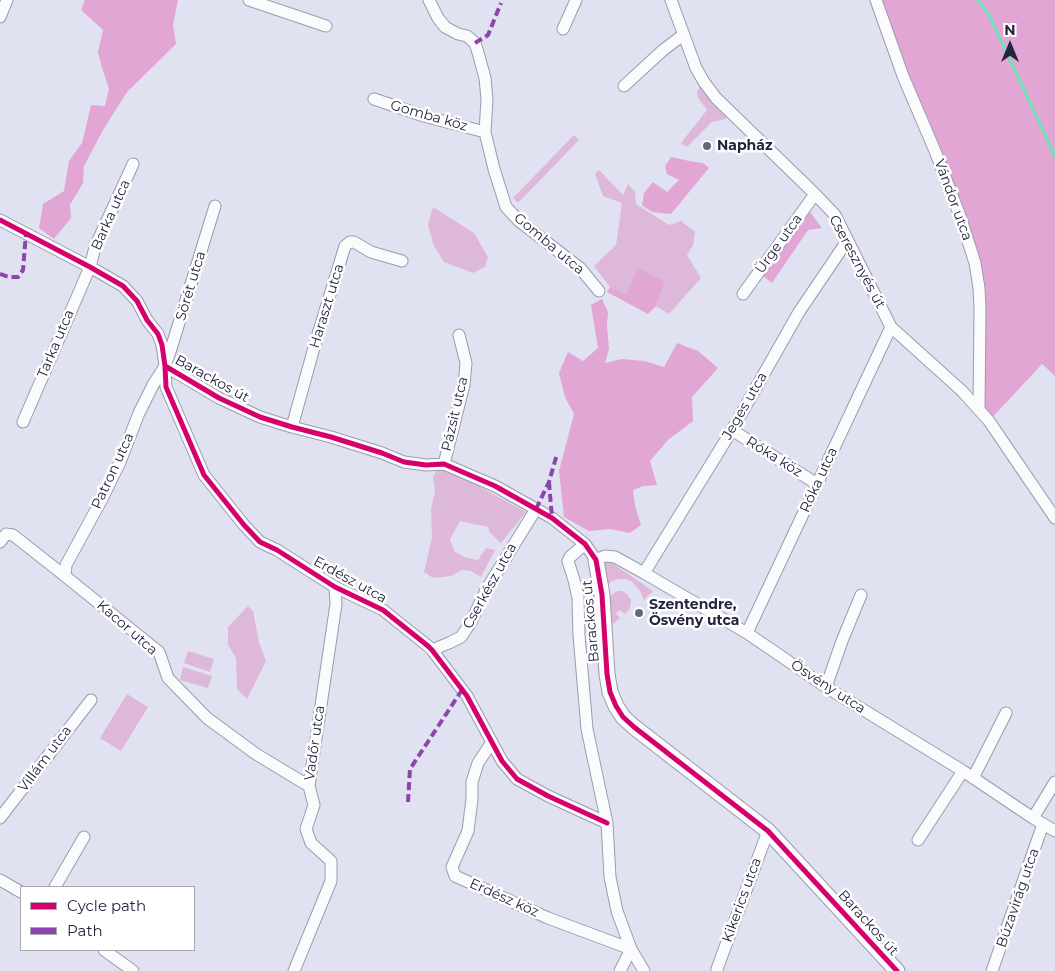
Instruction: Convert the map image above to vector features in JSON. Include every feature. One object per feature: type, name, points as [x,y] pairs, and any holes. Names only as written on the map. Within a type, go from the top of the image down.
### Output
[{"type":"street","points":[[0,17],[7,0]]},
{"type":"street","name":"Gomba utca","points":[[429,0],[445,27],[458,34],[467,36],[475,43],[485,78],[487,99],[485,132],[506,207],[519,221],[580,268],[599,292]]},
{"type":"street","points":[[563,29],[576,0]]},
{"type":"street","name":"Cseresznyés út","points":[[671,0],[696,68],[704,82],[716,98],[815,194],[835,216],[891,327],[962,391],[989,421],[1055,518]]},
{"type":"street","name":"Vándor utca","points":[[876,0],[903,76],[960,216],[975,264],[980,309],[979,410]]},
{"type":"street","points":[[255,1],[326,26]]},
{"type":"street","points":[[624,86],[662,51],[683,35]]},
{"type":"street","name":"Gomba köz","points":[[374,99],[417,114],[485,132]]},
{"type":"street","name":"Barka utca","points":[[90,267],[95,247],[134,164]]},
{"type":"street","name":"Ürge utca","points":[[743,294],[815,194]]},
{"type":"street","name":"Sörét utca","points":[[165,366],[215,206]]},
{"type":"street","name":"Barackos út","points":[[0,220],[123,286],[137,301],[147,320],[158,334],[162,345],[165,366],[219,398],[260,417],[331,437],[404,462],[426,465],[444,464],[495,486],[552,518],[586,544],[596,560],[602,595],[607,674],[610,692],[623,717],[768,830],[897,971]]},
{"type":"street","name":"Jeges utca","points":[[644,573],[732,430],[799,312],[848,241]]},
{"type":"street","name":"Haraszt utca","points":[[292,427],[345,246],[350,242],[354,242],[371,252],[402,261]]},
{"type":"street","name":"Tarka utca","points":[[23,422],[90,267]]},
{"type":"street","name":"Róka utca","points":[[747,633],[891,327]]},
{"type":"street","name":"Pázsit utca","points":[[444,464],[464,385],[466,363],[459,335]]},
{"type":"street","name":"Patron utca","points":[[65,576],[66,565],[120,462],[142,406],[165,366]]},
{"type":"street","name":"Erdész utca","points":[[165,366],[166,387],[204,475],[260,542],[277,550],[335,587],[383,610],[432,650],[467,696],[502,761],[517,779],[607,823]]},
{"type":"street","name":"Róka köz","points":[[732,430],[817,484]]},
{"type":"street","name":"Cserkész utca","points":[[432,650],[461,637],[471,622],[486,590],[536,509]]},
{"type":"street","name":"Kacor utca","points":[[3,538],[13,535],[159,652],[168,678],[207,718],[256,754],[309,786]]},
{"type":"street","points":[[586,544],[570,557],[568,561],[578,598],[579,635],[587,729],[607,823],[610,877],[617,910],[631,949],[644,971]]},
{"type":"street","name":"Ösvény utca","points":[[596,560],[605,556],[615,558],[747,633],[826,688],[963,771],[1055,831]]},
{"type":"street","name":"Vadőr utca","points":[[294,971],[332,881],[332,860],[311,843],[306,829],[314,805],[309,786],[336,604],[335,587]]},
{"type":"street","points":[[826,688],[842,641],[861,595]]},
{"type":"street","name":"Villám utca","points":[[0,818],[90,700]]},
{"type":"street","points":[[973,778],[1006,713]]},
{"type":"street","name":"Erdész köz","points":[[492,742],[478,763],[472,782],[468,830],[452,867],[456,876],[548,918],[631,949]]},
{"type":"street","points":[[918,840],[963,771]]},
{"type":"street","name":"Búzavirág utca","points":[[992,971],[1038,821],[1055,782]]},
{"type":"street","name":"Kikerics utca","points":[[717,970],[768,830]]},
{"type":"street","points":[[56,886],[84,837]]},
{"type":"street","points":[[0,880],[20,891]]},
{"type":"street","points":[[620,971],[631,949]]},
{"type":"street","points":[[105,951],[133,971]]},
{"type":"shaded area","points":[[85,0],[178,0],[173,25],[176,44],[127,92],[103,130],[84,166],[83,183],[70,205],[71,218],[54,239],[39,228],[43,204],[64,191],[69,161],[82,143],[91,105],[105,106],[109,89],[98,52],[103,30],[81,10]]},
{"type":"shaded area","points":[[876,0],[1055,0],[1055,376],[1042,364],[989,421],[979,410],[975,263]]},
{"type":"shaded area","points":[[700,86],[727,116],[726,119],[712,122],[687,147],[681,143],[707,110],[698,98],[697,92]]},
{"type":"shaded area","points":[[574,135],[579,140],[518,203],[513,198]]},
{"type":"shaded area","points":[[671,157],[703,163],[709,168],[671,214],[652,212],[642,205],[644,193],[653,182],[667,192],[679,180],[667,174],[665,166]]},
{"type":"shaded area","points":[[599,170],[623,195],[628,184],[635,192],[636,204],[669,225],[681,221],[695,232],[693,245],[687,255],[701,278],[669,314],[656,306],[665,282],[627,294],[610,287],[594,266],[616,245],[622,203],[603,196],[595,174]]},
{"type":"shaded area","points":[[433,207],[474,233],[488,257],[485,267],[473,273],[444,262],[434,246],[428,225]]},
{"type":"shaded area","points":[[810,212],[822,228],[808,230],[772,283],[763,276]]},
{"type":"shaded area","points":[[638,268],[665,282],[656,306],[648,314],[607,292],[610,287],[627,294]]},
{"type":"shaded area","points":[[602,299],[608,312],[609,349],[605,363],[622,359],[644,361],[664,367],[677,343],[698,351],[718,368],[692,397],[693,421],[668,440],[650,461],[657,485],[643,486],[633,490],[635,506],[641,525],[630,533],[610,529],[589,531],[564,517],[559,471],[574,414],[565,397],[559,373],[568,352],[583,361],[598,348],[591,305]]},
{"type":"shaded area","points":[[437,470],[449,470],[526,512],[501,543],[490,533],[488,527],[460,521],[450,539],[455,552],[467,558],[478,560],[486,548],[495,550],[481,577],[471,571],[462,570],[451,576],[433,578],[424,572],[432,538],[431,508],[435,492],[433,477]]},
{"type":"shaded area","points":[[604,561],[609,561],[653,591],[644,600],[639,589],[626,579],[612,581],[607,586],[601,566]]},
{"type":"shaded area","points":[[617,591],[627,594],[631,600],[630,608],[625,614],[620,610],[616,613],[620,618],[608,629],[607,598]]},
{"type":"shaded area","points":[[248,606],[253,611],[259,643],[266,661],[247,699],[237,689],[236,658],[228,645],[228,627]]},
{"type":"shaded area","points":[[188,651],[214,659],[210,672],[184,663]]},
{"type":"shaded area","points":[[183,667],[212,676],[208,688],[180,680]]},
{"type":"shaded area","points":[[127,694],[148,707],[121,751],[100,738]]},
{"type":"waterway","points":[[978,0],[989,15],[1055,156]]},
{"type":"marked path","points":[[475,43],[488,35],[501,3]]},
{"type":"marked path","points":[[0,274],[18,277],[23,270],[26,233]]},
{"type":"marked path","points":[[536,509],[549,482],[557,454]]},
{"type":"marked path","points":[[549,482],[552,518]]},
{"type":"marked path","points":[[408,802],[410,769],[462,690]]},
{"type":"cycle path","points":[[0,220],[123,286],[137,301],[147,320],[158,334],[162,345],[165,366],[219,398],[260,417],[331,437],[404,462],[426,465],[444,464],[495,486],[552,518],[585,544],[596,560],[602,595],[607,674],[610,692],[623,717],[768,831],[897,971]]},
{"type":"cycle path","points":[[165,366],[166,387],[204,475],[260,542],[277,550],[335,587],[383,610],[428,646],[467,696],[502,761],[517,779],[548,796],[607,823]]},
{"type":"place","name":"Napház","points":[[707,146]]},
{"type":"place","name":"Szentendre, Ösvény utca","points":[[639,613]]}]
